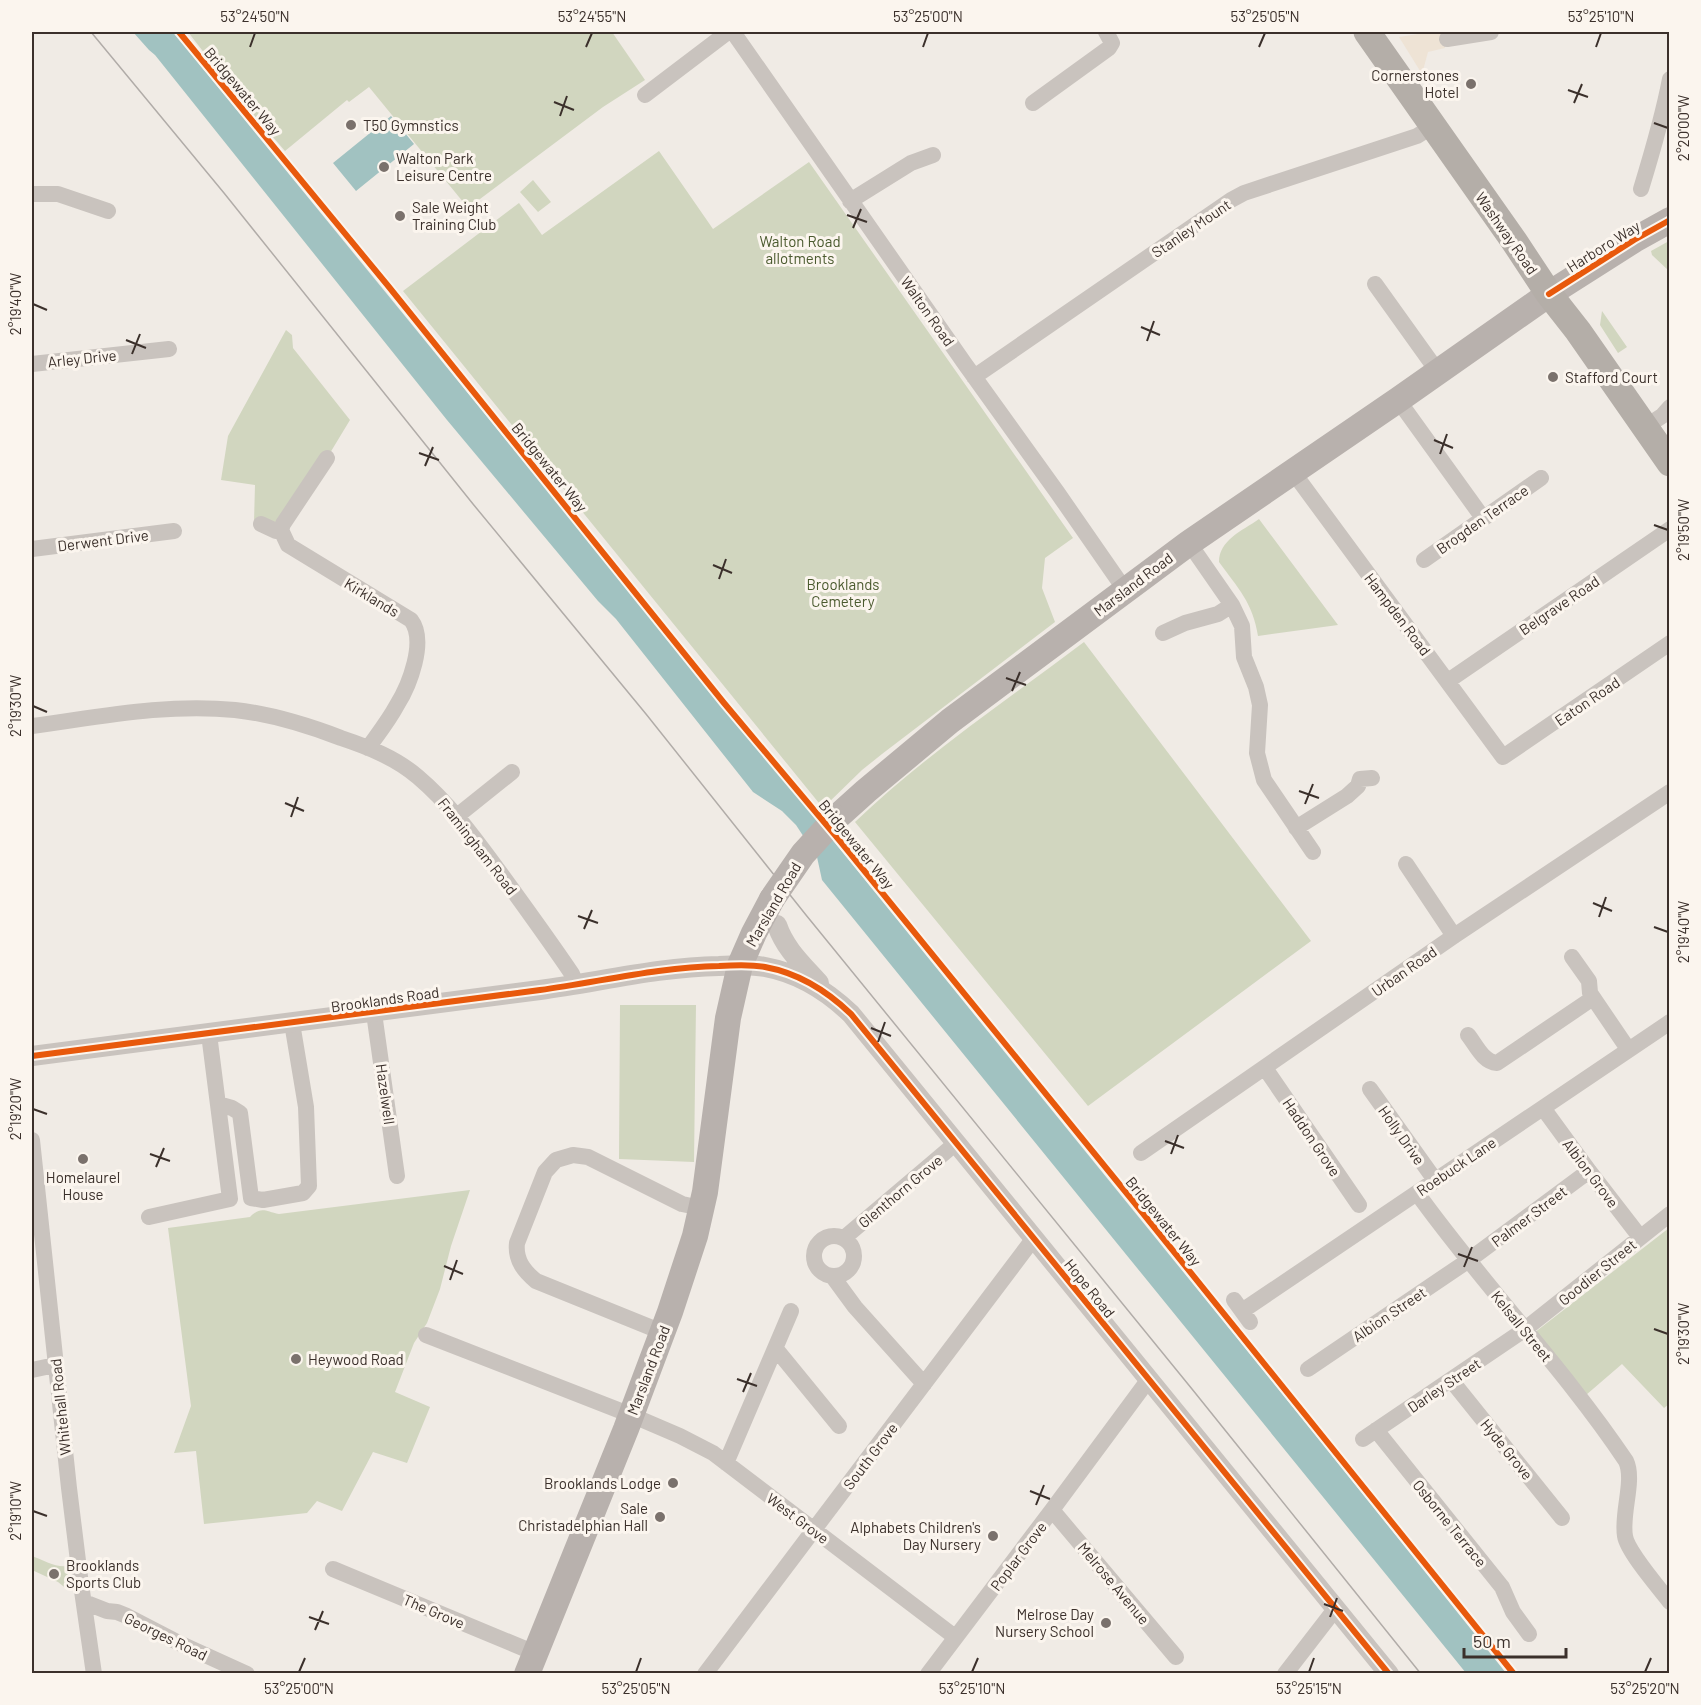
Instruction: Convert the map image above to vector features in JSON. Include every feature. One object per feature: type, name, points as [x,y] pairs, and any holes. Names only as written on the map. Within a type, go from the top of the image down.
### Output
[{"type":"highway","name":"Washway Road","points":[[1367,32],[1670,463]]},
{"type":"main road","name":"Harboro Way","points":[[1549,294],[1670,220]]},
{"type":"main road","name":"Marsland Road","points":[[531,1664],[631,1415],[681,1281],[695,1236],[714,1130],[728,1018],[740,965],[772,899],[803,854],[836,818],[950,721],[1189,543],[1549,294]]},
{"type":"main road","points":[[772,899],[777,925]]},
{"type":"street","points":[[645,95],[728,32]]},
{"type":"street","name":"Walton Road","points":[[733,32],[1125,590]]},
{"type":"street","points":[[1033,103],[1109,48],[1112,43],[1106,32]]},
{"type":"street","points":[[1447,39],[1491,32]]},
{"type":"street","points":[[1641,189],[1653,152],[1670,79]]},
{"type":"street","name":"Stanley Mount","points":[[974,377],[1230,200],[1244,193],[1417,136],[1433,126]]},
{"type":"street","points":[[850,201],[904,167],[933,155]]},
{"type":"street","points":[[32,194],[58,194],[108,211]]},
{"type":"street","points":[[1375,284],[1438,372]]},
{"type":"street","name":"Arley Drive","points":[[32,364],[169,349]]},
{"type":"street","points":[[1398,400],[1484,518]]},
{"type":"street","points":[[1645,427],[1662,416],[1670,407]]},
{"type":"street","points":[[261,524],[276,531],[281,530],[288,515],[327,458]]},
{"type":"street","name":"Hampden Road","points":[[1293,472],[1503,757]]},
{"type":"street","name":"Brogden Terrace","points":[[1424,560],[1541,477]]},
{"type":"street","name":"Belgrave Road","points":[[1448,681],[1670,529]]},
{"type":"street","name":"Kirklands","points":[[281,530],[288,545],[414,624],[416,653],[407,685],[398,705],[368,748]]},
{"type":"street","name":"Derwent Drive","points":[[32,549],[174,531]]},
{"type":"street","points":[[1189,543],[1232,605],[1242,626],[1244,657],[1256,687],[1260,705],[1257,740],[1260,768],[1271,791],[1313,852]]},
{"type":"street","points":[[1160,633],[1185,622],[1218,614],[1232,605]]},
{"type":"street","name":"Eaton Road","points":[[1503,757],[1670,643]]},
{"type":"street","name":"Framingham Road","points":[[32,726],[164,708],[237,710],[315,728],[394,760],[412,772],[457,816],[529,910],[572,974],[576,984]]},
{"type":"street","points":[[457,816],[512,772]]},
{"type":"street","points":[[1296,828],[1347,796],[1358,786],[1362,775]]},
{"type":"street","name":"Urban Road","points":[[1141,1153],[1454,936],[1670,792]]},
{"type":"street","points":[[1406,864],[1423,878],[1454,936]]},
{"type":"street","points":[[777,925],[790,951],[828,993]]},
{"type":"street","points":[[1572,957],[1589,981],[1593,998],[1628,1049]]},
{"type":"street","name":"Brooklands Road","points":[[32,1056],[374,1012],[678,968],[740,965]]},
{"type":"street","name":"Hope Road","points":[[740,965],[765,967],[810,983],[828,993],[851,1014],[1389,1674]]},
{"type":"street","points":[[1468,1035],[1485,1058],[1492,1063],[1497,1063],[1593,998]]},
{"type":"street","name":"Hazelwell","points":[[374,1012],[397,1176]]},
{"type":"street","name":"Roebuck Lane","points":[[1242,1311],[1670,1022]]},
{"type":"street","points":[[218,1104],[240,1113],[251,1198],[263,1200],[303,1193],[309,1186],[306,1107],[292,1023]]},
{"type":"street","points":[[149,1217],[230,1199],[209,1034]]},
{"type":"street","name":"Haddon Grove","points":[[1265,1068],[1359,1205]]},
{"type":"street","name":"Holly Drive","points":[[1370,1089],[1435,1180]]},
{"type":"street","name":"Albion Grove","points":[[1543,1108],[1640,1237]]},
{"type":"street","name":"Whitehall Road","points":[[32,1140],[55,1365],[94,1674]]},
{"type":"street","name":"Glenthorn Grove","points":[[844,1238],[956,1143]]},
{"type":"street","points":[[662,1332],[536,1281],[524,1270],[516,1251],[517,1243],[545,1172],[556,1160],[573,1155],[588,1157],[682,1204],[701,1208]]},
{"type":"street","name":"Palmer Street","points":[[1469,1260],[1589,1171]]},
{"type":"street","name":"Kelsall Street","points":[[1417,1193],[1553,1364],[1626,1461],[1629,1470],[1624,1527],[1626,1542],[1670,1602]]},
{"type":"street","name":"Goodier Street","points":[[1524,1330],[1670,1214]]},
{"type":"street","name":"Glenthorn Grove","points":[[831,1236],[844,1238],[853,1249],[854,1255],[854,1262],[846,1273],[833,1277],[826,1276],[816,1268],[813,1261],[815,1248],[824,1238],[831,1236]]},
{"type":"street","name":"South Grove","points":[[705,1674],[1034,1238]]},
{"type":"street","name":"Albion Street","points":[[1308,1369],[1469,1260]]},
{"type":"street","name":"Glenthorn Grove","points":[[833,1277],[855,1307],[924,1384]]},
{"type":"street","points":[[726,1463],[791,1311]]},
{"type":"street","name":"Darley Street","points":[[1369,1435],[1524,1330]]},
{"type":"street","points":[[426,1335],[631,1415]]},
{"type":"street","points":[[776,1349],[839,1426]]},
{"type":"street","points":[[32,1370],[55,1365]]},
{"type":"street","name":"Poplar Grove","points":[[928,1674],[1149,1379]]},
{"type":"street","name":"Hyde Grove","points":[[1451,1380],[1562,1518]]},
{"type":"street","name":"West Grove","points":[[631,1415],[696,1443],[726,1463],[955,1637]]},
{"type":"street","name":"Osborne Terrace","points":[[1369,1435],[1502,1587],[1513,1612],[1524,1617],[1529,1635]]},
{"type":"street","name":"Melrose Avenue","points":[[1052,1510],[1176,1657]]},
{"type":"street","name":"The Grove","points":[[333,1569],[531,1664]]},
{"type":"street","name":"Georges Road","points":[[84,1602],[127,1616],[247,1674]]},
{"type":"street","points":[[1285,1674],[1336,1608]]},
{"type":"green space","points":[[188,32],[612,32],[645,80],[603,107],[468,208],[369,87],[349,102],[347,100],[285,151],[240,99]]},
{"type":"green space","name":"Brooklands Cemetery","points":[[659,151],[713,229],[809,162],[1073,538],[1045,558],[1042,588],[1055,622],[862,770],[823,808],[403,291],[519,203],[542,235]]},
{"type":"green space","points":[[533,180],[551,202],[538,212],[520,192]]},
{"type":"green space","points":[[1669,241],[1669,271],[1652,255],[1651,251]]},
{"type":"green space","points":[[1602,311],[1627,347],[1618,353],[1600,325]]},
{"type":"green space","points":[[286,330],[292,335],[293,348],[350,420],[330,453],[281,522],[254,522],[255,485],[221,480],[228,436]]},
{"type":"green space","points":[[1259,519],[1338,625],[1258,636],[1248,605],[1219,562],[1220,554],[1227,542]]},
{"type":"green space","points":[[1084,642],[1311,941],[1088,1106],[855,822],[938,751]]},
{"type":"green space","points":[[620,1005],[696,1005],[694,1162],[619,1159]]},
{"type":"green space","name":"Heywood Road","points":[[470,1190],[451,1246],[440,1289],[427,1323],[414,1343],[395,1392],[430,1407],[407,1463],[373,1452],[342,1511],[317,1501],[307,1513],[204,1524],[196,1451],[174,1453],[191,1406],[168,1228],[250,1217],[260,1210],[279,1214]]},
{"type":"green space","points":[[1669,1228],[1669,1404],[1664,1408],[1622,1364],[1586,1395],[1534,1333]]},
{"type":"green space","name":"Brooklands Sports Club","points":[[32,1556],[54,1565],[68,1566],[68,1590],[58,1582],[32,1570]]},
{"type":"shaded area","points":[[1442,32],[1445,48],[1428,52],[1422,74],[1399,37]]},
{"type":"water","points":[[133,32],[173,32],[783,779],[1506,1673],[1466,1673],[822,880],[817,857],[796,825],[782,811],[753,792],[616,619],[598,601],[447,420],[155,55]]},
{"type":"water","points":[[391,116],[414,144],[356,191],[333,163]]},
{"type":"tram line","points":[[91,32],[224,193],[473,504],[646,714],[1421,1674]]},
{"type":"cycle path","name":"Bridgewater Way","points":[[179,32],[389,287],[724,703],[840,841],[1133,1201],[1514,1674]]},
{"type":"cycle path","points":[[1549,294],[1670,220]]},
{"type":"cycle path","points":[[32,1056],[540,990],[674,969],[754,965],[800,978],[832,998],[851,1014],[1389,1674]]},
{"type":"place","name":"Cornerstones Hotel","points":[[1471,84]]},
{"type":"place","name":"T50 Gymnstics","points":[[351,125]]},
{"type":"place","name":"Walton Park Leisure Centre","points":[[384,167]]},
{"type":"place","name":"Sale Weight Training Club","points":[[400,216]]},
{"type":"place","name":"Stafford Court","points":[[1553,377]]},
{"type":"place","name":"Homelaurel House","points":[[83,1159]]},
{"type":"place","name":"Heywood Road","points":[[296,1359]]},
{"type":"place","name":"Brooklands Lodge","points":[[673,1483]]},
{"type":"place","name":"Sale Christadelphian Hall","points":[[660,1517]]},
{"type":"place","name":"Alphabets Children's Day Nursery","points":[[993,1536]]},
{"type":"place","name":"Brooklands Sports Club","points":[[54,1574]]},
{"type":"place","name":"Melrose Day Nursery School","points":[[1106,1623]]},
{"type":"park label","name":"Walton Road allotments","points":[[800,250]]}]
